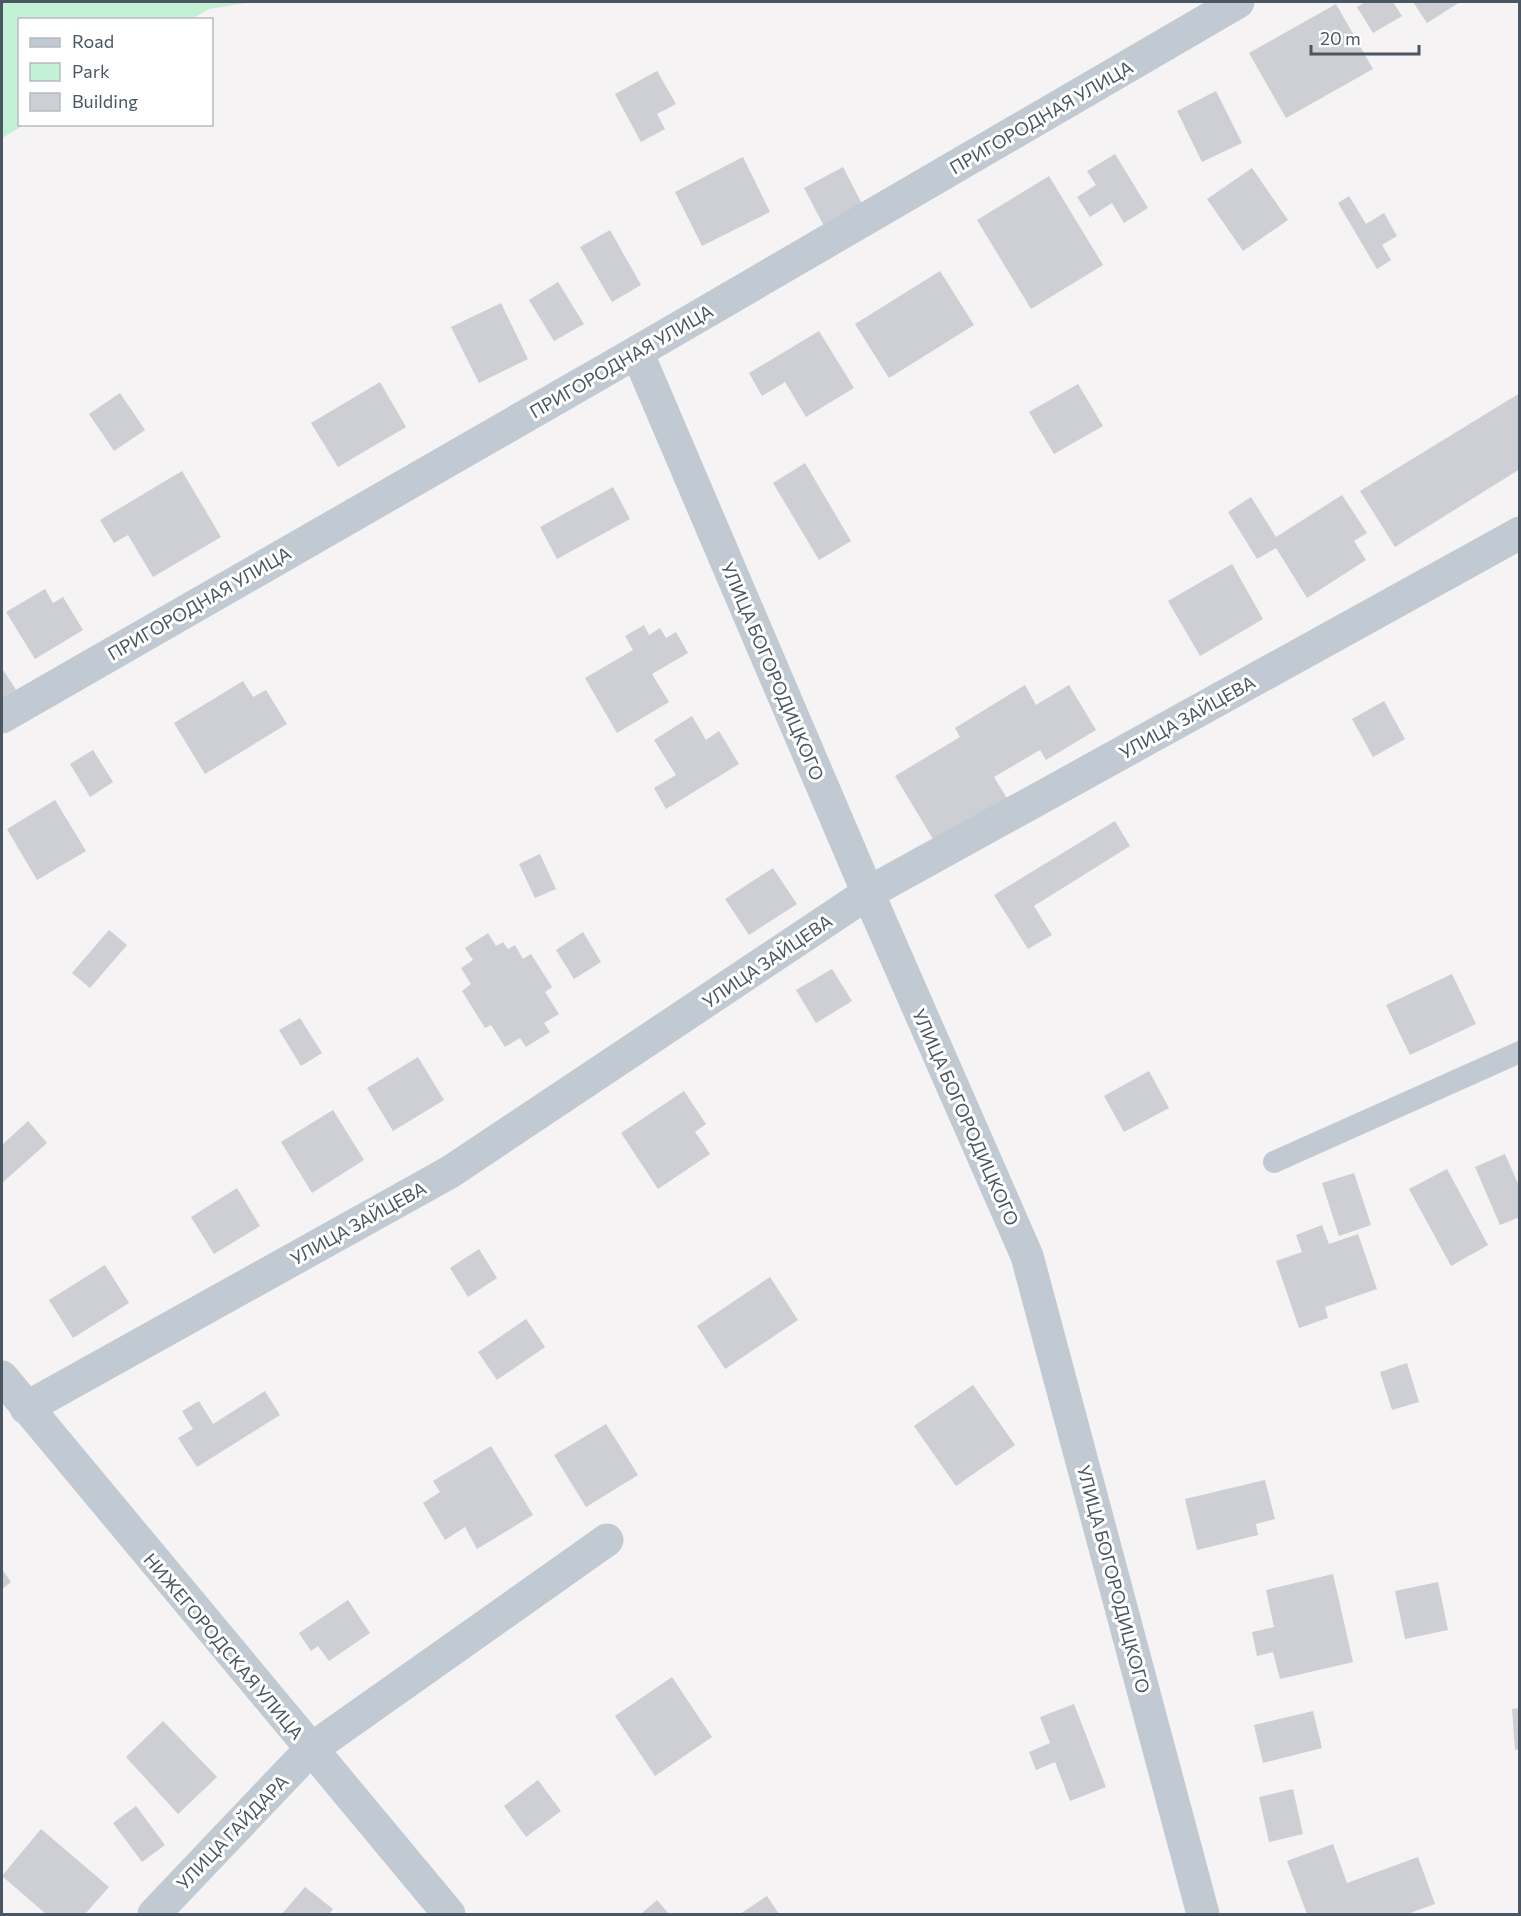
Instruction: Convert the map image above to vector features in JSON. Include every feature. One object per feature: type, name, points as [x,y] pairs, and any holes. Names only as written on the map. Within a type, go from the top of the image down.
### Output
[{"type":"street","name":"ПРИГОРОДНАЯ УЛИЦА","points":[[2,717],[637,352],[1238,2]]},
{"type":"street","name":"УЛИЦА БОГОРОДИЦКОГО","points":[[637,352],[868,893],[1027,1256],[1203,1914]]},
{"type":"street","name":"УЛИЦА ЗАЙЦЕВА","points":[[26,1408],[450,1172],[868,893],[1520,533]]},
{"type":"street","name":"НИЖЕГОРОДСКАЯ УЛИЦА","points":[[2,1377],[310,1750],[449,1914]]},
{"type":"street","name":"УЛИЦА ГАЙДАРА","points":[[154,1914],[310,1750],[607,1540]]},
{"type":"lane","points":[[1274,1162],[1520,1052]]},
{"type":"green space","points":[[2,2],[252,2],[209,9],[194,18],[18,18],[18,126],[22,126],[2,138]]},
{"type":"building","points":[[1365,2],[1393,2],[1402,16],[1373,33],[1357,7]]},
{"type":"building","points":[[1413,2],[1460,2],[1427,23]]},
{"type":"building","points":[[1336,4],[1373,69],[1286,118],[1249,53]]},
{"type":"building","points":[[657,71],[676,104],[657,114],[665,129],[641,142],[615,94]]},
{"type":"building","points":[[1216,91],[1242,143],[1202,162],[1177,111]]},
{"type":"building","points":[[1115,154],[1148,208],[1124,223],[1112,203],[1090,217],[1077,197],[1096,185],[1087,171]]},
{"type":"building","points":[[743,157],[770,212],[702,246],[675,192]]},
{"type":"building","points":[[843,167],[863,206],[824,226],[804,188]]},
{"type":"building","points":[[1252,168],[1288,220],[1243,251],[1207,199]]},
{"type":"building","points":[[1049,176],[1103,265],[1031,309],[977,220]]},
{"type":"building","points":[[1349,196],[1366,224],[1384,213],[1397,236],[1382,245],[1391,260],[1377,269],[1338,203]]},
{"type":"building","points":[[610,230],[641,285],[612,302],[580,247]]},
{"type":"building","points":[[940,271],[974,325],[889,378],[855,324]]},
{"type":"building","points":[[558,282],[584,324],[554,341],[529,300]]},
{"type":"building","points":[[501,303],[528,359],[479,383],[451,327]]},
{"type":"building","points":[[819,331],[854,388],[806,417],[785,382],[762,396],[749,373]]},
{"type":"building","points":[[380,382],[406,427],[338,467],[311,423]]},
{"type":"building","points":[[1078,384],[1103,426],[1054,454],[1029,412]]},
{"type":"building","points":[[120,393],[145,430],[114,451],[89,414]]},
{"type":"building","points":[[1520,393],[1520,469],[1395,547],[1360,491]]},
{"type":"building","points":[[805,463],[851,541],[819,560],[773,483]]},
{"type":"building","points":[[182,471],[221,537],[153,577],[128,535],[114,543],[100,520]]},
{"type":"building","points":[[613,487],[630,519],[557,559],[540,527]]},
{"type":"building","points":[[1342,495],[1367,533],[1354,541],[1366,560],[1307,598],[1276,548],[1257,559],[1228,512],[1251,497],[1276,537]]},
{"type":"building","points":[[1232,564],[1263,619],[1200,656],[1168,601]]},
{"type":"building","points":[[45,589],[53,603],[63,597],[83,630],[35,659],[6,612]]},
{"type":"building","points":[[644,625],[649,635],[660,628],[666,638],[676,632],[688,653],[652,674],[669,702],[617,733],[585,678],[633,650],[625,636]]},
{"type":"building","points":[[2,668],[18,693],[2,704]]},
{"type":"building","points":[[243,681],[253,697],[266,690],[287,724],[205,774],[174,723]]},
{"type":"building","points":[[1025,685],[1036,705],[1069,685],[1096,730],[1046,760],[1040,750],[994,777],[1008,800],[936,844],[895,776],[960,737],[955,728]]},
{"type":"building","points":[[1384,701],[1405,739],[1373,757],[1352,719]]},
{"type":"building","points":[[692,716],[706,740],[719,731],[739,764],[666,809],[654,788],[676,775],[654,740]]},
{"type":"building","points":[[93,750],[113,782],[90,797],[70,764]]},
{"type":"building","points":[[55,800],[86,851],[37,880],[7,829]]},
{"type":"building","points":[[1115,821],[1130,846],[1034,906],[1052,935],[1028,949],[994,895]]},
{"type":"building","points":[[540,854],[556,889],[535,898],[519,864]]},
{"type":"building","points":[[773,868],[797,904],[749,935],[725,899]]},
{"type":"building","points":[[109,930],[127,945],[90,988],[72,973]]},
{"type":"building","points":[[583,932],[601,962],[574,979],[556,950]]},
{"type":"building","points":[[488,933],[496,946],[503,942],[508,949],[515,945],[523,959],[531,954],[552,987],[545,992],[559,1014],[544,1023],[550,1032],[526,1047],[520,1038],[505,1047],[491,1025],[485,1028],[462,991],[471,984],[461,968],[473,960],[465,948]]},
{"type":"building","points":[[832,969],[852,1001],[816,1023],[796,990]]},
{"type":"building","points":[[1452,974],[1476,1024],[1410,1055],[1386,1005]]},
{"type":"building","points":[[300,1018],[322,1053],[301,1066],[279,1030]]},
{"type":"building","points":[[418,1057],[444,1100],[393,1131],[367,1088]]},
{"type":"building","points":[[1149,1071],[1169,1108],[1124,1132],[1104,1096]]},
{"type":"building","points":[[684,1091],[706,1124],[695,1132],[710,1154],[658,1189],[621,1133]]},
{"type":"building","points":[[333,1110],[364,1160],[312,1193],[281,1142]]},
{"type":"building","points":[[28,1121],[47,1143],[2,1183],[2,1145]]},
{"type":"building","points":[[1505,1154],[1520,1188],[1520,1217],[1500,1225],[1475,1167]]},
{"type":"building","points":[[1447,1169],[1488,1245],[1451,1266],[1409,1189]]},
{"type":"building","points":[[1354,1173],[1371,1225],[1339,1236],[1322,1183]]},
{"type":"building","points":[[237,1188],[260,1226],[214,1254],[191,1217]]},
{"type":"building","points":[[1322,1225],[1329,1244],[1358,1234],[1377,1289],[1325,1307],[1328,1318],[1299,1328],[1276,1261],[1302,1252],[1296,1235]]},
{"type":"building","points":[[479,1249],[497,1278],[468,1297],[450,1268]]},
{"type":"building","points":[[105,1265],[129,1303],[73,1338],[49,1300]]},
{"type":"building","points":[[770,1277],[798,1320],[725,1369],[697,1326]]},
{"type":"building","points":[[526,1319],[545,1347],[497,1380],[478,1352]]},
{"type":"building","points":[[1407,1363],[1419,1402],[1392,1410],[1380,1372]]},
{"type":"building","points":[[973,1385],[1015,1445],[956,1486],[914,1426]]},
{"type":"building","points":[[265,1391],[280,1415],[197,1467],[178,1438],[193,1429],[182,1411],[199,1401],[213,1424]]},
{"type":"building","points":[[606,1424],[638,1475],[586,1507],[554,1455]]},
{"type":"building","points":[[491,1446],[533,1515],[477,1549],[465,1527],[445,1540],[423,1503],[440,1492],[433,1481]]},
{"type":"building","points":[[1265,1480],[1275,1519],[1256,1524],[1258,1535],[1197,1550],[1185,1499]]},
{"type":"building","points":[[2,1569],[11,1582],[2,1589]]},
{"type":"building","points":[[1333,1574],[1353,1662],[1280,1679],[1273,1652],[1257,1656],[1252,1632],[1274,1627],[1266,1590]]},
{"type":"building","points":[[1438,1582],[1448,1630],[1405,1639],[1395,1591]]},
{"type":"building","points":[[348,1600],[370,1633],[329,1661],[318,1646],[311,1651],[299,1633]]},
{"type":"building","points":[[672,1677],[712,1737],[655,1776],[615,1716]]},
{"type":"building","points":[[1074,1704],[1106,1787],[1070,1801],[1055,1762],[1036,1770],[1029,1752],[1050,1743],[1040,1717]]},
{"type":"building","points":[[1520,1708],[1520,1749],[1515,1750],[1512,1709]]},
{"type":"building","points":[[1313,1711],[1322,1748],[1263,1763],[1254,1725]]},
{"type":"building","points":[[163,1721],[217,1777],[178,1814],[126,1757]]},
{"type":"building","points":[[538,1780],[561,1811],[526,1837],[504,1806]]},
{"type":"building","points":[[1293,1789],[1303,1834],[1269,1842],[1259,1797]]},
{"type":"building","points":[[136,1806],[165,1845],[142,1862],[113,1823]]},
{"type":"building","points":[[41,1829],[109,1887],[85,1914],[46,1914],[2,1876]]},
{"type":"building","points":[[1333,1844],[1347,1883],[1418,1857],[1435,1904],[1407,1914],[1307,1914],[1287,1861]]},
{"type":"building","points":[[305,1887],[333,1909],[329,1914],[282,1914]]},
{"type":"building","points":[[767,1896],[779,1914],[740,1914]]},
{"type":"building","points":[[657,1900],[669,1914],[641,1914]]}]
